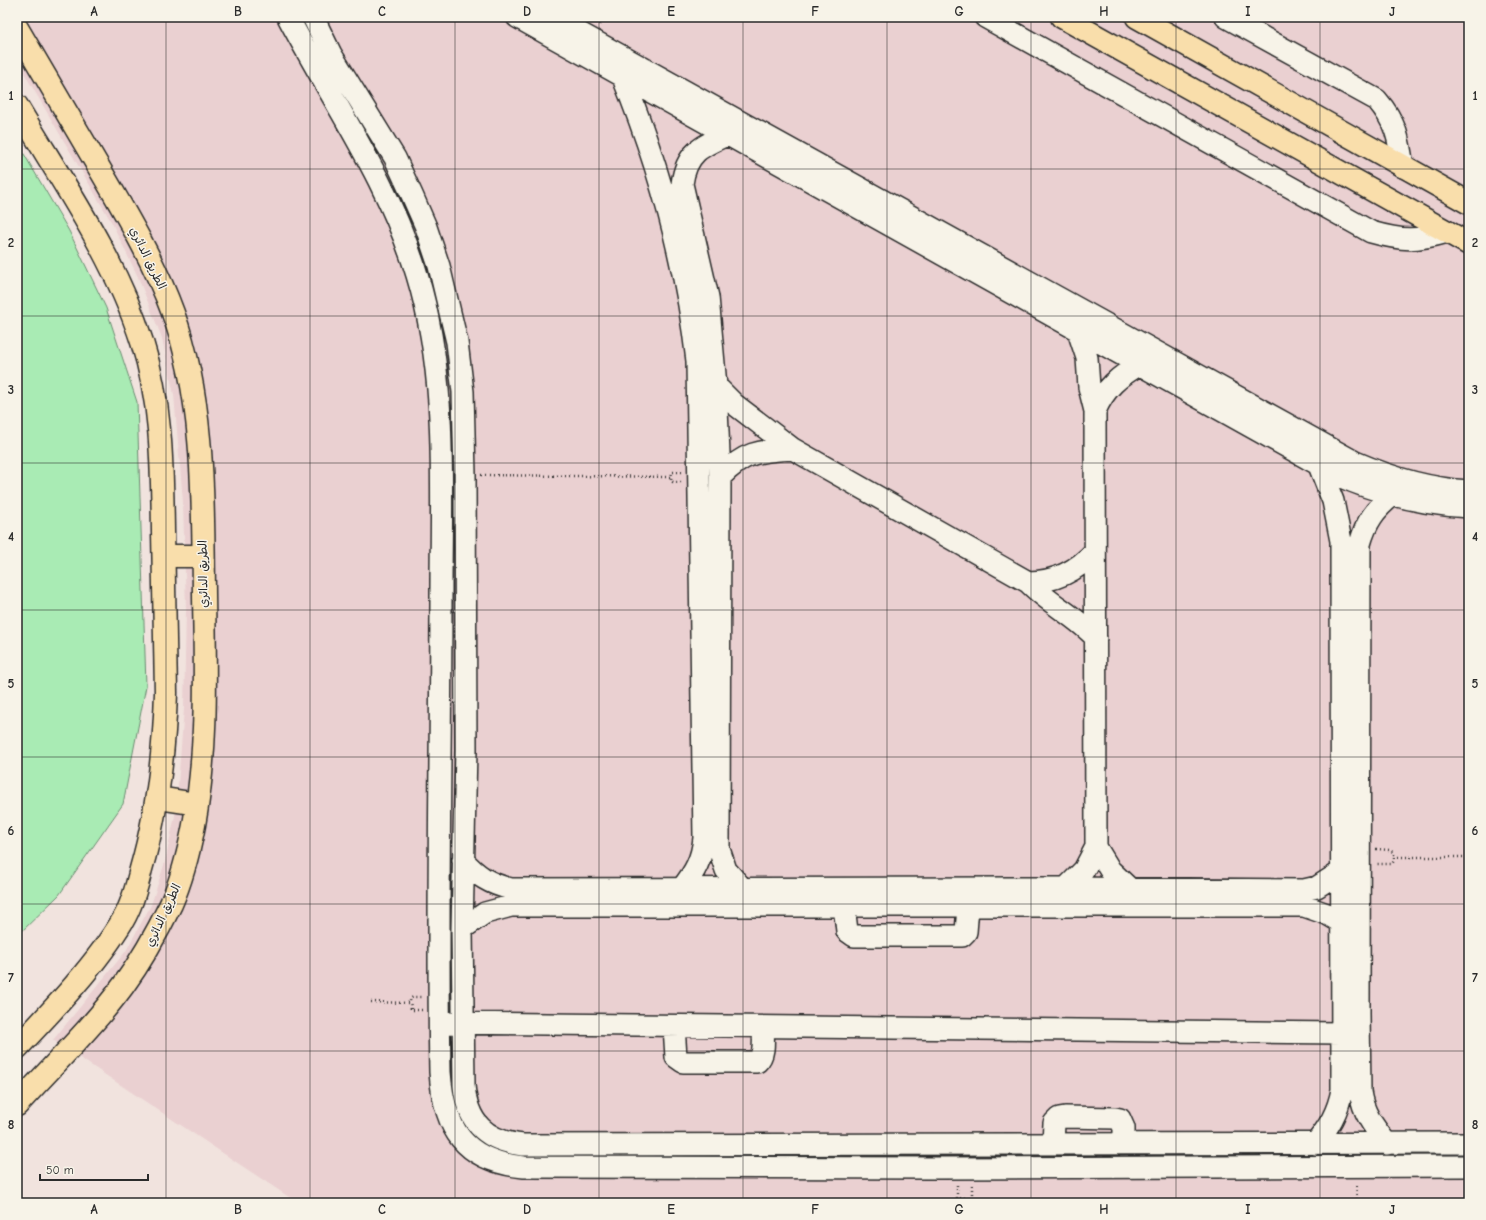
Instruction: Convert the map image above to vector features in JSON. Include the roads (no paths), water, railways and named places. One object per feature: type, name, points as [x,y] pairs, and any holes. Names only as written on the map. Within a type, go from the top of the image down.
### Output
[{"type":"main road","points":[[1062,17],[1469,244]]},
{"type":"main road","points":[[1136,17],[1403,168],[1469,203]]},
{"type":"main road","name":"الطريق الدائري","points":[[17,28],[146,249],[174,316],[185,351],[193,387],[200,460],[203,556],[205,730],[197,804],[186,860],[172,900],[150,945],[123,986],[17,1105]]},
{"type":"main road","points":[[17,106],[113,270],[129,306],[142,343],[152,382],[159,421],[162,460],[166,693],[163,756],[158,798],[149,841],[138,881],[124,919],[100,954],[25,1029],[17,1048]]},
{"type":"main road","points":[[164,556],[203,556]]},
{"type":"main road","points":[[158,798],[197,804]]},
{"type":"street","points":[[288,17],[323,58],[395,158],[426,227],[439,266],[457,342],[463,392],[465,475],[466,750],[462,929],[465,1101],[471,1116],[480,1128],[493,1138],[507,1143],[523,1145],[1469,1143]]},
{"type":"street","points":[[313,17],[323,58],[406,240],[428,317],[438,395],[441,466],[439,1023],[442,1097],[447,1116],[456,1133],[470,1148],[486,1158],[505,1165],[524,1167],[936,1168],[1469,1166]]},
{"type":"street","points":[[516,17],[729,134],[874,205],[1355,462],[1386,475],[1419,484],[1453,490],[1469,491]]},
{"type":"street","points":[[551,17],[874,205],[1077,328],[1341,477],[1393,496],[1419,502],[1469,507]]},
{"type":"street","points":[[985,17],[1371,232],[1398,239],[1426,238],[1448,232]]},
{"type":"street","points":[[1226,17],[1377,100],[1388,112],[1395,126],[1403,168]]},
{"type":"street","points":[[622,75],[639,120],[676,241],[689,300],[697,361],[704,838],[699,862],[694,874],[682,888]]},
{"type":"street","points":[[729,134],[698,149],[689,159],[684,171],[682,184],[708,297],[716,386],[720,477],[719,849],[726,870],[742,888]]},
{"type":"street","points":[[1066,888],[1084,870],[1096,846],[1095,411],[1090,393],[1087,358],[1077,328]]},
{"type":"street","points":[[1095,411],[1108,388],[1117,379],[1141,364]]},
{"type":"street","points":[[716,386],[734,404],[793,449],[1028,582],[1037,592],[1081,623],[1096,638]]},
{"type":"street","points":[[720,477],[743,457],[756,452],[793,449]]},
{"type":"street","points":[[1318,463],[1333,502],[1341,540],[1351,703]]},
{"type":"street","points":[[1315,1144],[1333,1119],[1339,1106],[1342,1090],[1347,1019],[1354,861],[1351,703],[1360,544],[1364,530],[1371,516],[1381,504],[1393,496]]},
{"type":"street","points":[[1028,582],[1043,582],[1066,574],[1087,560],[1095,551]]},
{"type":"street","points":[[441,751],[466,750]]},
{"type":"street","points":[[1351,756],[1354,861],[1342,923],[1347,1019],[1362,1104],[1373,1126],[1387,1144]]},
{"type":"street","points":[[1096,846],[1110,870],[1135,895]]},
{"type":"street","points":[[463,860],[472,871],[484,880],[497,886],[511,889],[742,888],[781,897],[844,906],[968,907],[1135,895],[1304,890],[1317,887],[1354,861]]},
{"type":"street","points":[[462,929],[485,913],[511,906],[1066,888],[1135,895],[1304,906],[1327,914],[1342,923]]},
{"type":"street","points":[[844,906],[847,931],[854,936],[962,936],[966,932],[968,907]]},
{"type":"street","points":[[439,1023],[764,1027],[1347,1019]]},
{"type":"street","points":[[674,1026],[676,1057],[683,1062],[699,1063],[757,1062],[761,1058],[764,1027]]},
{"type":"street","points":[[1053,1144],[1054,1123],[1059,1118],[1072,1117],[1115,1118],[1120,1120],[1124,1128],[1124,1144]]},
{"type":"street","points":[[1227,1144],[1227,1167]]},
{"type":"street","points":[[935,1145],[936,1168]]}]
